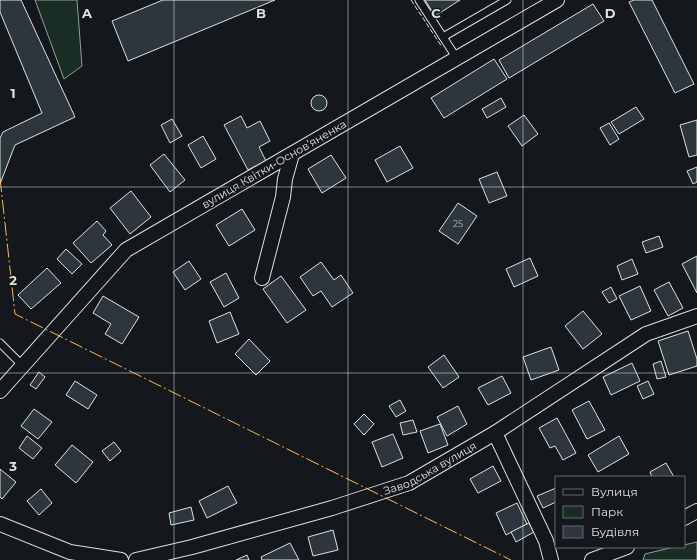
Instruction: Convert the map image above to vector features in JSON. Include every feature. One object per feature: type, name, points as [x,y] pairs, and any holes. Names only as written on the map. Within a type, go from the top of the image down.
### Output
[{"type":"street","name":"вулиця Квітки-Основʼяненка","points":[[0,391],[126,250],[456,57],[558,0]]},
{"type":"street","points":[[262,278],[283,197],[285,179],[292,154]]},
{"type":"street","name":"Заводська вулиця","points":[[136,560],[192,547],[332,508],[409,483],[495,433],[646,334],[697,316]]},
{"type":"street","points":[[495,433],[546,541],[551,560]]},
{"type":"street","points":[[685,517],[697,511]]},
{"type":"street","points":[[0,524],[70,552],[121,560]]},
{"type":"street","points":[[592,560],[624,548]]},
{"type":"lane","points":[[420,0],[456,57]]},
{"type":"lane","points":[[443,37],[507,0]]},
{"type":"lane","points":[[0,343],[22,366]]},
{"type":"green space","points":[[35,0],[77,0],[82,66],[64,79]]},
{"type":"green space","points":[[697,542],[697,560],[643,560],[645,554],[670,548],[685,548],[685,545]]},
{"type":"building","points":[[0,0],[21,0],[75,117],[15,145],[0,184],[0,138],[3,132],[42,113],[0,12]]},
{"type":"building","points":[[163,0],[275,0],[128,61],[112,21]]},
{"type":"building","points":[[425,0],[460,0],[435,16]]},
{"type":"building","points":[[634,0],[652,0],[694,84],[675,93],[629,2]]},
{"type":"building","points":[[593,4],[604,21],[509,78],[499,60]]},
{"type":"building","points":[[494,59],[507,79],[444,118],[431,98]]},
{"type":"building","points":[[316,95],[322,95],[327,100],[325,109],[322,111],[316,111],[311,106],[311,100]]},
{"type":"building","points":[[501,98],[506,107],[487,118],[482,109]]},
{"type":"building","points":[[636,107],[644,119],[619,134],[611,122]]},
{"type":"building","points":[[524,115],[538,134],[522,146],[508,126]]},
{"type":"building","points":[[241,116],[247,128],[260,121],[270,141],[259,147],[266,161],[248,170],[224,125]]},
{"type":"building","points":[[172,119],[182,136],[170,143],[161,125]]},
{"type":"building","points":[[697,120],[697,155],[689,157],[680,125]]},
{"type":"building","points":[[609,123],[619,139],[610,145],[600,128]]},
{"type":"building","points":[[203,136],[216,159],[201,168],[188,145]]},
{"type":"building","points":[[400,146],[413,168],[387,182],[375,160]]},
{"type":"building","points":[[164,154],[185,180],[170,192],[150,165]]},
{"type":"building","points":[[331,155],[346,178],[322,193],[308,169]]},
{"type":"building","points":[[697,167],[697,182],[693,184],[687,171]]},
{"type":"building","points":[[497,172],[507,196],[489,203],[479,179]]},
{"type":"building","points":[[131,191],[151,217],[130,234],[110,208]]},
{"type":"building","points":[[458,203],[477,216],[458,244],[439,231]]},
{"type":"building","points":[[242,209],[255,230],[229,246],[216,225]]},
{"type":"building","points":[[97,221],[106,231],[103,235],[112,245],[91,263],[73,243]]},
{"type":"building","points":[[659,236],[663,247],[646,253],[642,242]]},
{"type":"building","points":[[66,249],[82,264],[72,274],[57,259]]},
{"type":"building","points":[[697,256],[697,293],[682,264]]},
{"type":"building","points":[[530,258],[538,276],[514,287],[506,269]]},
{"type":"building","points":[[632,259],[638,274],[622,280],[617,266]]},
{"type":"building","points":[[189,261],[201,279],[185,290],[173,272]]},
{"type":"building","points":[[321,262],[334,280],[341,275],[353,293],[332,307],[321,291],[313,296],[300,277]]},
{"type":"building","points":[[47,268],[61,283],[31,309],[18,295]]},
{"type":"building","points":[[226,273],[239,298],[224,307],[210,282]]},
{"type":"building","points":[[281,276],[306,310],[287,323],[263,289]]},
{"type":"building","points":[[669,282],[683,308],[668,316],[654,290]]},
{"type":"building","points":[[640,286],[651,311],[631,320],[619,296]]},
{"type":"building","points":[[611,287],[617,299],[609,303],[602,292]]},
{"type":"building","points":[[103,296],[139,317],[122,344],[105,334],[111,324],[93,313]]},
{"type":"building","points":[[583,311],[602,334],[583,349],[565,326]]},
{"type":"building","points":[[230,312],[239,334],[217,343],[209,321]]},
{"type":"building","points":[[688,331],[697,359],[697,366],[669,375],[658,341]]},
{"type":"building","points":[[249,339],[270,361],[256,375],[235,354]]},
{"type":"building","points":[[551,347],[559,370],[531,380],[523,357]]},
{"type":"building","points":[[444,355],[459,377],[443,388],[428,367]]},
{"type":"building","points":[[661,361],[666,377],[657,379],[653,364]]},
{"type":"building","points":[[632,363],[640,381],[611,395],[603,377]]},
{"type":"building","points":[[39,372],[45,377],[36,389],[30,385]]},
{"type":"building","points":[[502,376],[511,393],[488,405],[478,388]]},
{"type":"building","points":[[75,381],[97,395],[88,409],[66,395]]},
{"type":"building","points":[[648,381],[654,394],[643,399],[637,386]]},
{"type":"building","points":[[400,400],[406,411],[396,417],[389,406]]},
{"type":"building","points":[[589,401],[605,430],[587,439],[572,410]]},
{"type":"building","points":[[458,406],[467,424],[447,436],[437,417]]},
{"type":"building","points":[[34,409],[52,422],[38,439],[21,426]]},
{"type":"building","points":[[364,414],[374,424],[364,435],[354,424]]},
{"type":"building","points":[[557,418],[576,453],[563,460],[555,446],[550,448],[539,428]]},
{"type":"building","points":[[413,420],[417,432],[403,435],[400,423]]},
{"type":"building","points":[[440,424],[448,445],[428,453],[420,431]]},
{"type":"building","points":[[393,434],[403,458],[382,467],[372,442]]},
{"type":"building","points":[[27,436],[42,448],[33,459],[19,448]]},
{"type":"building","points":[[619,436],[629,454],[598,472],[588,455]]},
{"type":"building","points":[[114,442],[121,451],[110,461],[102,451]]},
{"type":"building","points":[[72,445],[93,462],[76,483],[55,465]]},
{"type":"building","points":[[666,463],[673,476],[652,476],[650,472]]},
{"type":"building","points":[[493,466],[501,481],[478,493],[470,479]]},
{"type":"building","points":[[0,469],[16,482],[2,499],[0,497]]},
{"type":"building","points":[[228,486],[237,503],[207,518],[199,501]]},
{"type":"building","points":[[555,488],[555,502],[543,508],[537,496]]},
{"type":"building","points":[[41,489],[52,503],[39,515],[27,501]]},
{"type":"building","points":[[517,503],[527,524],[506,535],[496,513]]},
{"type":"building","points":[[191,507],[194,520],[171,525],[169,513]]},
{"type":"building","points":[[529,523],[534,532],[516,542],[511,532]]},
{"type":"building","points":[[333,530],[338,550],[313,556],[308,537]]},
{"type":"building","points":[[290,543],[299,560],[262,560],[261,557]]},
{"type":"building","points":[[247,555],[249,560],[236,560]]},
{"type":"fence","points":[[411,0],[442,47]]},
{"type":"power","points":[[0,178],[15,314],[511,560]]}]
